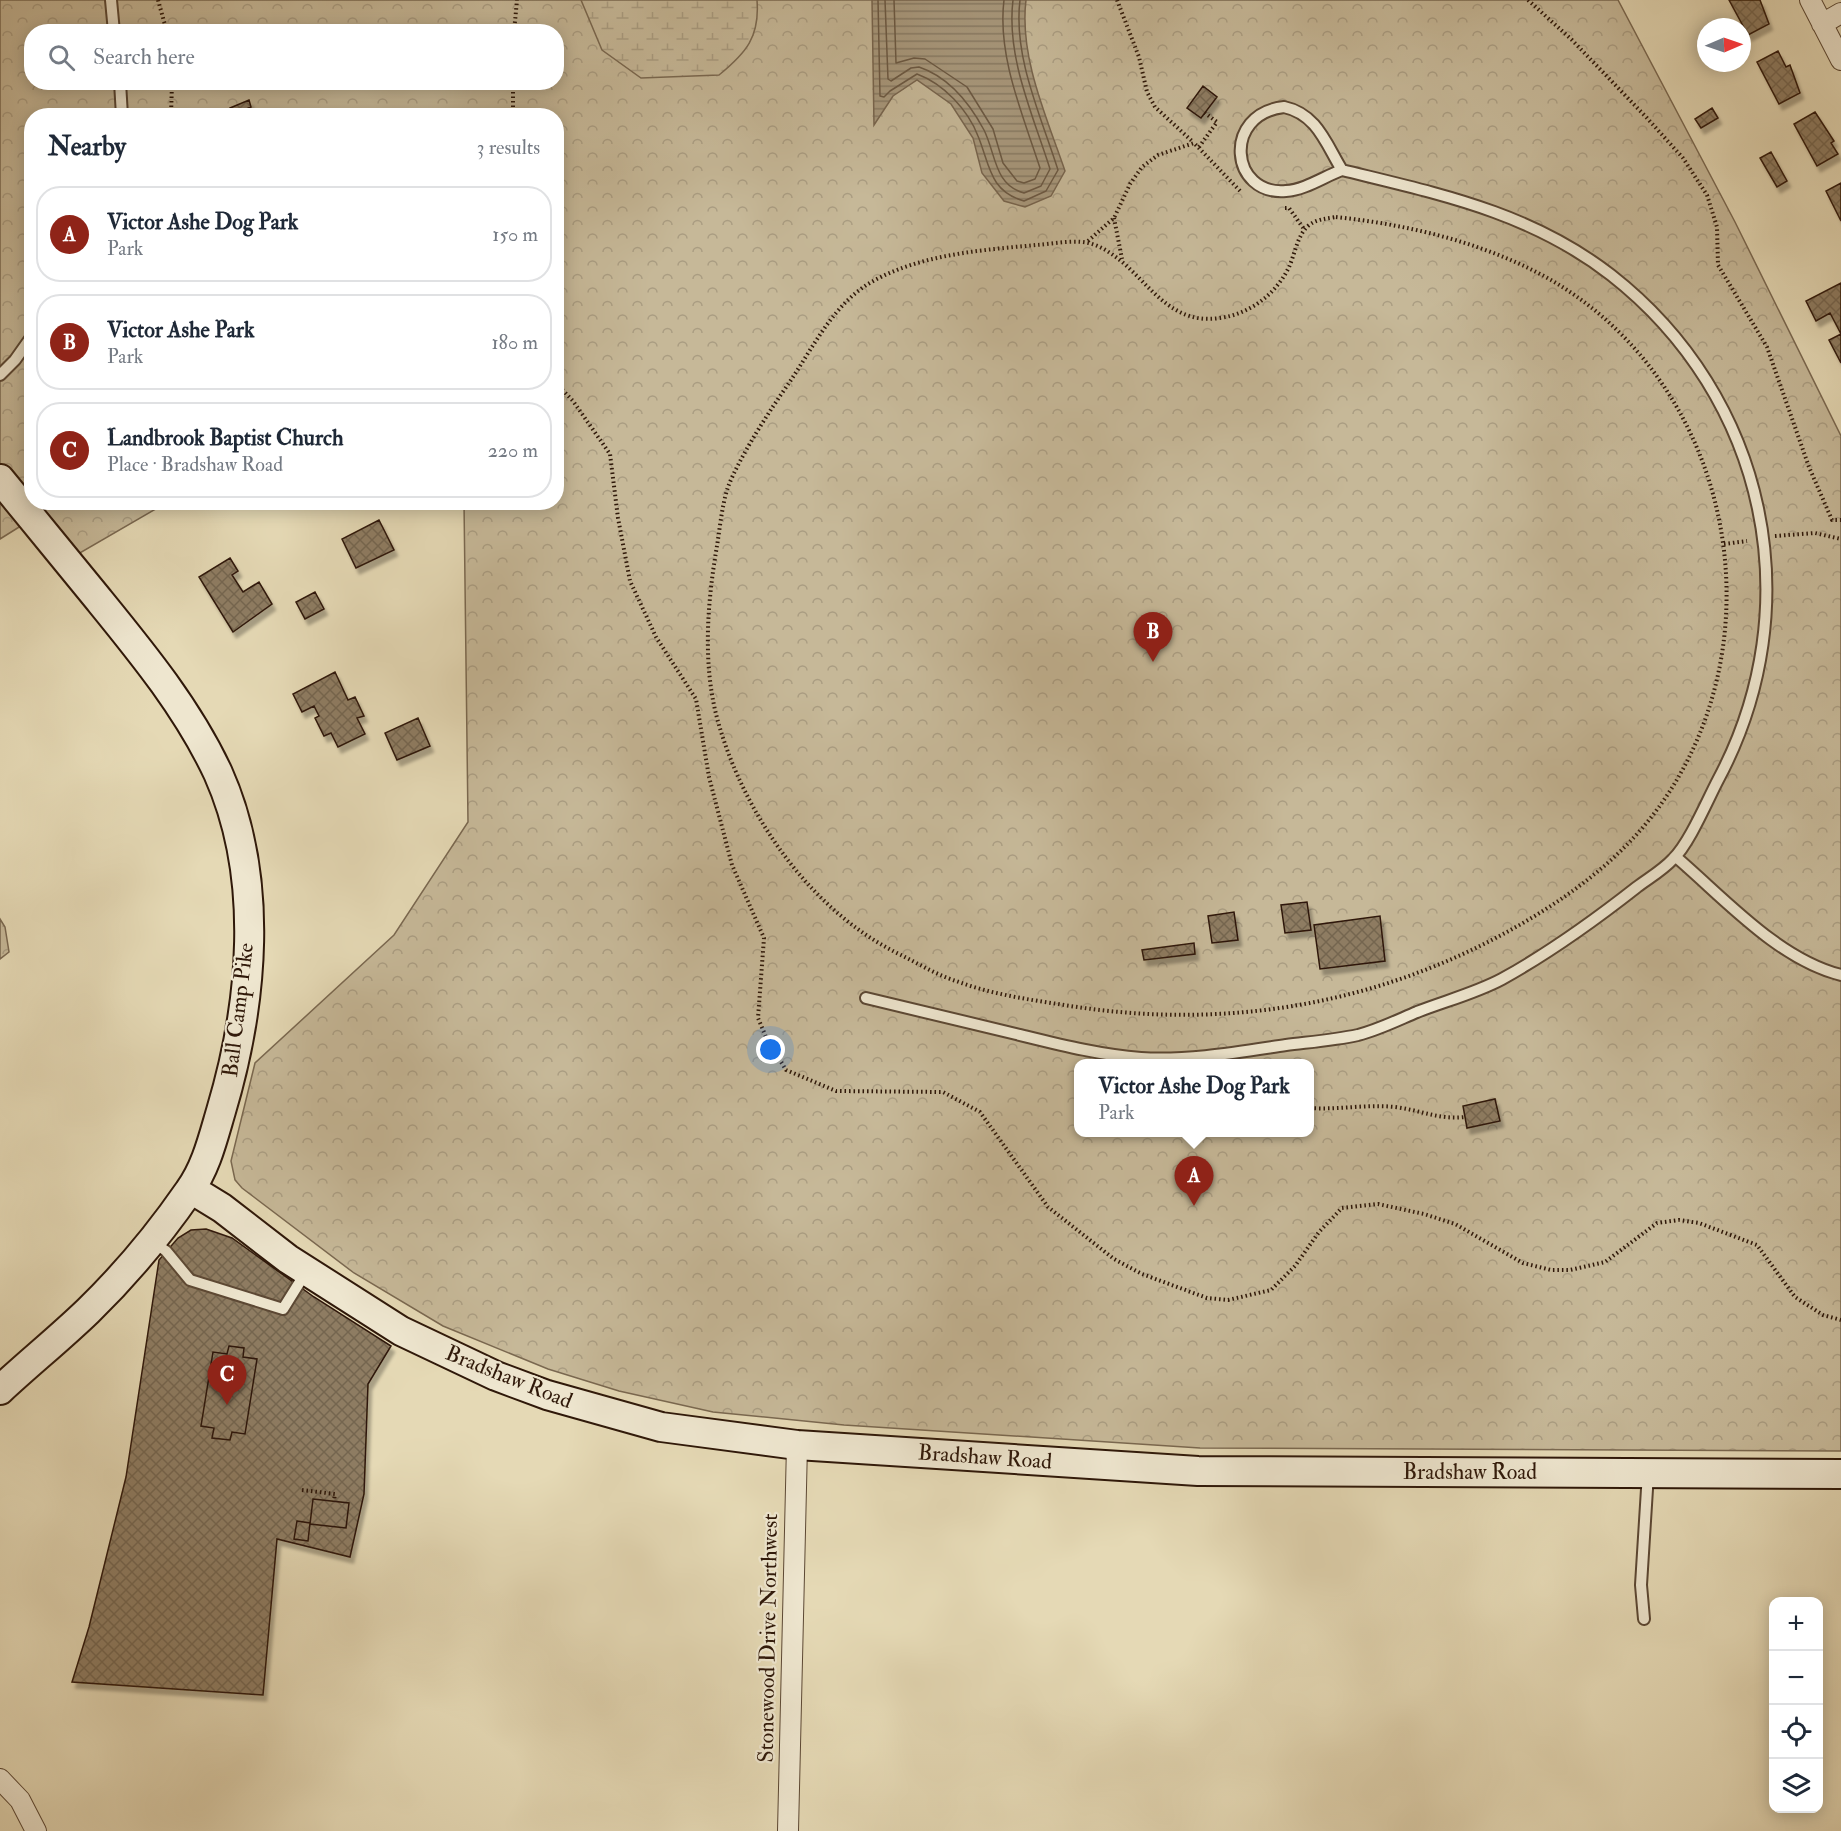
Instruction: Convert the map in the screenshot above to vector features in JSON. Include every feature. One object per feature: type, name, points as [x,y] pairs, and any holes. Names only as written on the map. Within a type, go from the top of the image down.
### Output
[{"type":"street","points":[[1810,0],[1841,60]]},
{"type":"street","points":[[1822,24],[1841,14]]},
{"type":"street","name":"Ball Camp Pike","points":[[0,479],[24,508]]},
{"type":"street","name":"Ball Camp Pike","points":[[0,1390],[88,1311],[117,1281],[191,1189],[210,1149],[227,1093],[240,1035],[246,984],[248,917],[246,870],[235,822],[218,774],[171,694],[134,643],[25,510]]},
{"type":"street","name":"Bradshaw Road","points":[[191,1189],[222,1208],[306,1271],[401,1331],[496,1376],[547,1395],[661,1427],[797,1445],[1198,1471],[1841,1474]]},
{"type":"street","name":"Stonewood Drive Northwest","points":[[788,1831],[797,1445]]},
{"type":"street","points":[[0,1779],[20,1800],[36,1831]]},
{"type":"lane","points":[[111,0],[113,24]]},
{"type":"lane","points":[[120,90],[122,108]]},
{"type":"lane","points":[[866,998],[1075,1048],[1143,1058],[1213,1056],[1360,1035],[1500,980],[1602,915],[1676,857],[1735,749],[1751,706],[1766,633],[1768,595],[1765,538],[1745,460],[1712,390],[1688,353],[1632,292],[1571,246],[1500,212],[1466,200],[1342,170],[1302,187],[1288,191],[1274,191],[1261,186],[1250,177],[1241,158],[1242,136],[1248,123],[1258,114],[1277,108],[1298,110],[1309,116],[1318,127],[1342,170]]},
{"type":"lane","points":[[0,375],[24,347]]},
{"type":"lane","points":[[1676,857],[1784,949],[1806,963],[1841,975]]},
{"type":"lane","points":[[150,1240],[166,1251],[190,1280],[284,1309],[306,1271]]},
{"type":"lane","points":[[1644,1619],[1641,1585],[1648,1473]]},
{"type":"path","points":[[158,0],[165,24]]},
{"type":"path","points":[[515,24],[517,0]]},
{"type":"path","points":[[1117,0],[1138,57],[1147,92],[1155,107],[1199,147],[1234,187],[1252,200]]},
{"type":"path","points":[[1528,0],[1572,40],[1647,118],[1683,158],[1707,195],[1717,227],[1718,265],[1767,347],[1809,467],[1832,520],[1841,520]]},
{"type":"path","points":[[171,108],[172,90]]},
{"type":"path","points":[[513,90],[513,108]]},
{"type":"path","points":[[1199,147],[1217,122],[1205,113]]},
{"type":"path","points":[[1088,241],[1114,218],[1130,184],[1142,167],[1158,155],[1194,143]]},
{"type":"path","points":[[1280,207],[1289,208],[1304,229]]},
{"type":"path","points":[[1336,217],[1398,226],[1470,245],[1516,262],[1557,283],[1600,316],[1631,345],[1676,406],[1694,439],[1707,472],[1724,544],[1728,603],[1720,663],[1707,713],[1681,773],[1642,829],[1616,856],[1559,902],[1504,934],[1436,965],[1331,999],[1225,1016],[1093,1010],[1018,998],[954,981],[881,946],[838,912],[800,875],[754,808],[717,721],[709,660],[709,605],[716,552],[728,487],[768,413],[843,304],[881,277],[933,259],[980,250],[1088,241],[1123,260],[1166,306],[1195,318],[1223,318],[1239,314],[1261,302],[1278,286],[1304,229],[1317,220],[1336,217]]},
{"type":"path","points":[[1114,218],[1114,229],[1123,260]]},
{"type":"path","points":[[1724,544],[1815,533],[1841,539]]},
{"type":"path","points":[[1314,1108],[1381,1106],[1448,1119],[1465,1117]]},
{"type":"path","points":[[302,1490],[335,1494],[334,1501]]},
{"type":"green space","points":[[0,0],[1618,0],[1735,222],[1841,436],[1841,1451],[1200,1448],[844,1425],[713,1412],[619,1391],[548,1369],[443,1326],[354,1273],[242,1188],[235,1180],[231,1161],[255,1063],[394,935],[468,822],[464,510],[564,510],[564,108],[24,108],[24,508],[0,477]]},
{"type":"green space","points":[[581,0],[757,0],[756,24],[744,51],[719,75],[641,78],[602,50]]},
{"type":"green space","points":[[0,495],[24,524],[0,539]]},
{"type":"green space","points":[[26,510],[154,510],[66,561]]},
{"type":"green space","points":[[0,919],[5,927],[9,952],[0,959]]},
{"type":"water","points":[[872,0],[1026,0],[1027,43],[1036,87],[1065,171],[1051,196],[1025,207],[1004,201],[982,173],[973,138],[951,104],[917,80],[893,96],[874,125]]},
{"type":"building","points":[[1729,0],[1760,0],[1769,24],[1751,33],[1751,18],[1739,18]]},
{"type":"building","points":[[1778,51],[1786,67],[1790,65],[1800,93],[1779,104],[1757,62]]},
{"type":"building","points":[[1203,86],[1217,97],[1201,118],[1187,108]]},
{"type":"building","points":[[249,100],[251,107],[249,108],[230,108]]},
{"type":"building","points":[[1712,108],[1718,118],[1701,128],[1695,119]]},
{"type":"building","points":[[1815,112],[1834,141],[1831,143],[1838,154],[1817,166],[1794,124]]},
{"type":"building","points":[[1771,152],[1787,181],[1777,187],[1760,158]]},
{"type":"building","points":[[1841,183],[1841,221],[1826,191]]},
{"type":"building","points":[[1841,283],[1841,334],[1830,313],[1816,321],[1806,301]]},
{"type":"building","points":[[1841,334],[1841,363],[1829,340]]},
{"type":"building","points":[[379,520],[394,550],[356,568],[342,539]]},
{"type":"building","points":[[230,558],[238,571],[232,575],[243,592],[259,582],[272,604],[233,632],[199,577]]},
{"type":"building","points":[[315,592],[324,609],[305,619],[296,602]]},
{"type":"building","points":[[335,672],[348,700],[355,697],[364,716],[357,718],[365,734],[338,747],[331,733],[324,736],[315,718],[319,716],[314,706],[302,712],[293,694]]},
{"type":"building","points":[[418,718],[430,746],[397,760],[385,733]]},
{"type":"building","points":[[1307,902],[1311,930],[1285,933],[1281,905]]},
{"type":"building","points":[[1234,912],[1238,940],[1212,943],[1208,916]]},
{"type":"building","points":[[1380,916],[1385,961],[1320,969],[1314,925]]},
{"type":"building","points":[[1194,943],[1195,954],[1144,960],[1142,950]]},
{"type":"building","points":[[1495,1099],[1500,1121],[1467,1128],[1463,1106]]},
{"type":"building","points":[[206,1229],[232,1238],[314,1297],[391,1346],[368,1384],[364,1494],[350,1557],[277,1539],[263,1695],[72,1682],[89,1627],[126,1477],[159,1260],[178,1238],[191,1230]]},
{"type":"building","points":[[229,1346],[244,1348],[243,1357],[257,1359],[245,1434],[232,1432],[230,1440],[212,1438],[214,1428],[201,1426],[213,1352],[227,1354]]},
{"type":"building","points":[[313,1499],[349,1503],[346,1528],[310,1524]]},
{"type":"building","points":[[297,1521],[310,1523],[308,1541],[294,1539]]},
{"type":"place","name":"Victor Ashe Park","points":[[1153,662]]},
{"type":"place","name":"Victor Ashe Dog Park","points":[[1194,1206]]},
{"type":"place","name":"Landbrook Baptist Church","points":[[227,1405]]}]
